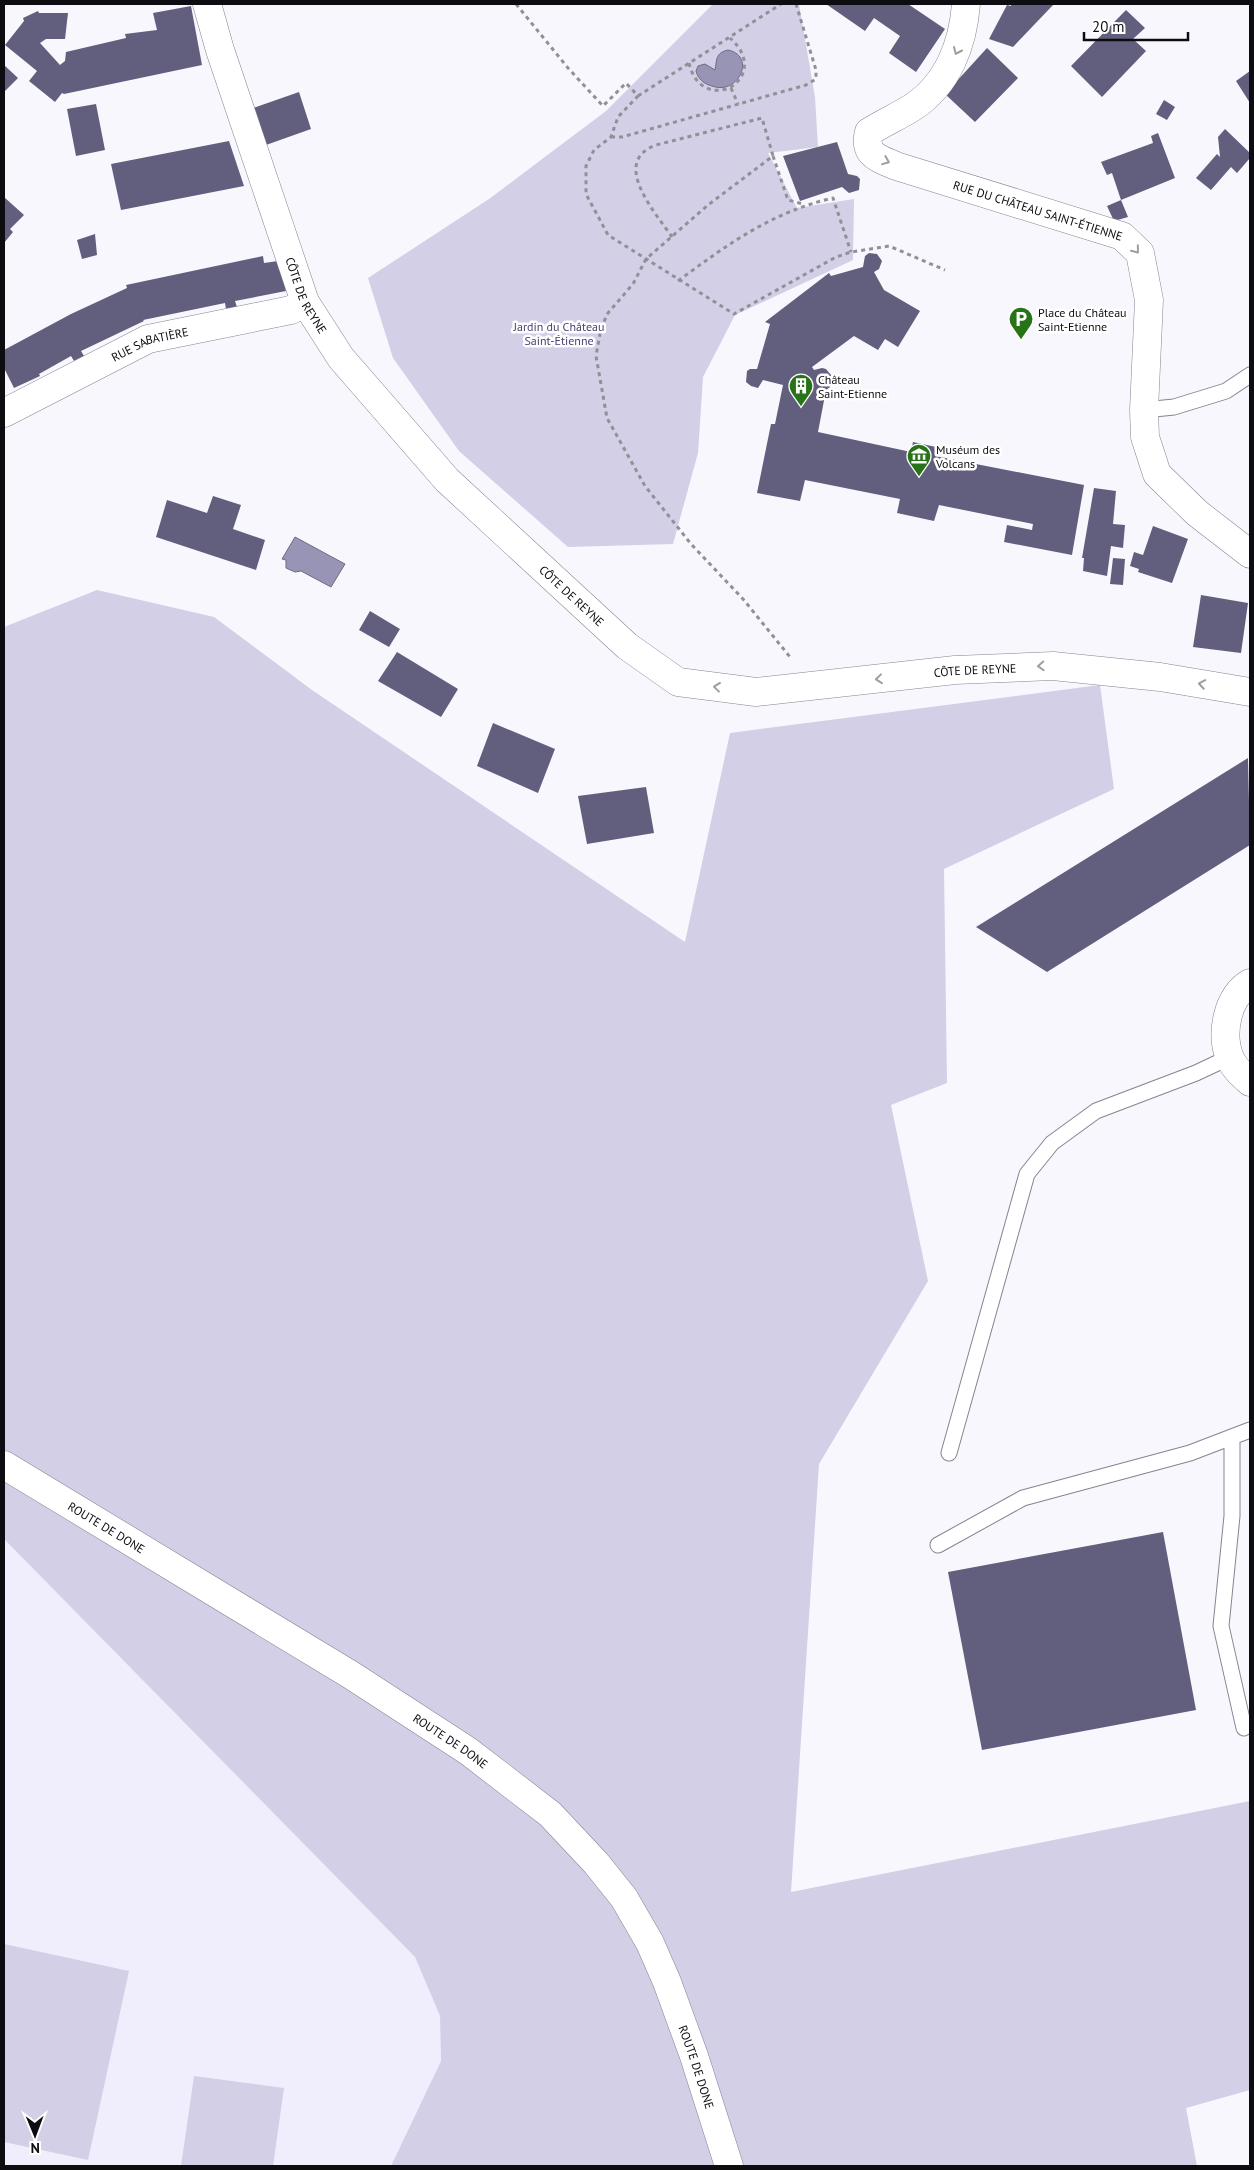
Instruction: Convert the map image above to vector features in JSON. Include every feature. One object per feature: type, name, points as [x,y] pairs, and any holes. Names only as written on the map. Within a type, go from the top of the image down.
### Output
[{"type":"street","name":"CÔTE DE REYNE","points":[[207,4],[220,50],[306,302],[341,358],[447,480],[626,646],[678,682],[756,692],[955,670],[1053,666],[1160,677],[1250,692]]},
{"type":"street","name":"RUE DU CHÂTEAU SAINT-ÉTIENNE","points":[[966,4],[961,41],[950,68],[930,93],[914,106],[869,132],[866,142],[869,151],[877,158],[896,166],[1122,236],[1140,253],[1148,300],[1144,410],[1145,437],[1157,474],[1197,513],[1250,554]]},
{"type":"street","name":"RUE SABATIÈRE","points":[[4,413],[148,339],[291,310],[306,302]]},
{"type":"street","points":[[1250,983],[1235,999],[1227,1020],[1225,1036],[1230,1057],[1240,1073],[1250,1082]]},
{"type":"street","name":"ROUTE DE DONE","points":[[4,1465],[351,1675],[468,1751],[550,1814],[596,1863],[624,1898],[650,1943],[667,1982],[694,2056],[729,2166]]},
{"type":"lane","points":[[1144,410],[1174,407],[1226,391],[1250,375]]},
{"type":"lane","points":[[949,1453],[1027,1174],[1052,1144],[1096,1111],[1196,1074],[1230,1057]]},
{"type":"lane","points":[[938,1545],[1023,1498],[1190,1453],[1250,1430]]},
{"type":"lane","points":[[1232,1437],[1232,1516],[1221,1626],[1244,1728]]},
{"type":"path","points":[[516,4],[568,68],[603,106],[626,83],[638,96]]},
{"type":"path","points":[[781,4],[638,96],[618,117],[611,137],[594,150],[586,166],[586,194],[608,235],[678,281],[734,314],[836,257],[851,252],[889,246],[945,270]]},
{"type":"path","points":[[611,137],[622,137],[806,85],[816,79],[816,70],[796,4]]},
{"type":"path","points":[[689,63],[692,73],[706,87],[722,91],[731,88],[738,83],[743,75],[744,63],[742,52],[730,38]]},
{"type":"path","points":[[731,88],[738,104]]},
{"type":"path","points":[[672,236],[645,196],[636,175],[635,167],[642,152],[656,144],[762,118],[788,200],[804,205]]},
{"type":"path","points":[[773,156],[708,205],[646,260],[633,284],[608,313],[601,328],[596,356],[607,418],[645,486],[692,544],[743,599],[792,659],[817,685]]},
{"type":"path","points":[[678,281],[731,242],[776,217],[804,205],[833,198],[851,252]]},
{"type":"shaded area","points":[[728,50],[737,54],[743,67],[736,81],[721,88],[702,81],[696,71],[698,66],[705,64],[715,70],[719,55]]},
{"type":"shaded area","points":[[295,537],[345,564],[331,587],[301,571],[295,572],[286,568],[286,560],[282,559]]},
{"type":"shaded area","points":[[4,1539],[415,1957],[440,2016],[441,2061],[391,2166],[4,2166]]},
{"type":"green space","name":"Jardin du Château Saint-Étienne","points":[[713,4],[799,4],[815,97],[818,147],[768,153],[797,208],[854,199],[853,260],[735,315],[703,377],[698,453],[673,544],[568,547],[459,451],[393,358],[368,278],[489,199],[606,111]]},
{"type":"green space","points":[[97,590],[214,617],[312,690],[685,942],[730,733],[1100,685],[1114,789],[944,869],[947,1083],[891,1105],[928,1281],[819,1464],[791,1892],[1250,1801],[1250,2090],[1186,2108],[1197,2166],[391,2166],[441,2061],[440,2016],[415,1957],[4,1539],[4,627]]},
{"type":"green space","points":[[4,1944],[129,1971],[88,2160],[4,2142]]},
{"type":"green space","points":[[194,2076],[284,2088],[273,2166],[181,2166]]},
{"type":"building","points":[[826,4],[908,4],[945,29],[916,72],[889,53],[900,36],[874,18],[865,31]]},
{"type":"building","points":[[1011,4],[1054,4],[1013,47],[989,39],[1007,5],[1011,6]]},
{"type":"building","points":[[191,6],[202,65],[62,93],[55,102],[29,81],[37,71],[5,45],[24,21],[23,18],[38,11],[39,13],[68,13],[65,39],[46,39],[40,43],[60,65],[65,61],[66,52],[126,38],[125,34],[157,30],[153,13]]},
{"type":"building","points":[[1126,10],[1145,28],[1133,39],[1146,51],[1102,97],[1071,66]]},
{"type":"building","points":[[987,48],[1018,78],[975,122],[945,94]]},
{"type":"building","points":[[4,65],[18,78],[4,92]]},
{"type":"building","points":[[1250,71],[1250,103],[1236,81]]},
{"type":"building","points":[[299,92],[311,129],[266,145],[253,108]]},
{"type":"building","points":[[1164,100],[1175,107],[1167,120],[1156,114]]},
{"type":"building","points":[[96,104],[105,150],[76,156],[67,109]]},
{"type":"building","points":[[1225,129],[1250,153],[1250,158],[1237,173],[1231,167],[1211,190],[1196,178],[1217,154],[1220,157],[1218,137]]},
{"type":"building","points":[[1158,133],[1175,178],[1121,200],[1112,173],[1107,175],[1101,162],[1153,143],[1151,136]]},
{"type":"building","points":[[229,141],[244,186],[121,210],[111,164]]},
{"type":"building","points":[[837,142],[848,174],[857,176],[860,179],[859,190],[849,193],[842,187],[800,201],[783,156]]},
{"type":"building","points":[[4,197],[24,215],[10,229],[13,232],[4,243]]},
{"type":"building","points":[[1121,200],[1128,217],[1114,221],[1107,206]]},
{"type":"building","points":[[95,234],[97,255],[82,259],[77,240]]},
{"type":"building","name":"Château Saint-Etienne","points":[[869,253],[877,254],[882,261],[879,269],[874,272],[884,290],[920,311],[898,347],[885,339],[878,350],[854,336],[812,367],[814,370],[826,369],[832,379],[830,387],[826,390],[818,432],[911,452],[913,442],[936,447],[935,456],[1084,485],[1072,555],[1004,542],[1007,525],[1032,530],[1033,524],[939,505],[934,521],[897,513],[900,499],[805,480],[800,501],[757,493],[771,424],[775,424],[783,385],[763,380],[758,388],[746,382],[747,371],[757,369],[770,324],[765,322],[829,273],[831,276],[863,267],[865,256]]},
{"type":"building","points":[[263,256],[264,263],[278,261],[286,291],[235,301],[237,307],[226,309],[225,303],[143,320],[81,351],[84,356],[74,361],[71,356],[39,374],[40,376],[14,388],[4,368],[4,350],[71,314],[127,288],[126,285]]},
{"type":"building","points":[[1094,488],[1116,491],[1113,524],[1125,525],[1123,548],[1111,546],[1107,576],[1083,571],[1084,558],[1082,558]]},
{"type":"building","points":[[213,496],[241,505],[233,529],[265,540],[256,570],[156,537],[167,500],[207,513]]},
{"type":"building","points":[[1153,526],[1188,539],[1172,583],[1138,572],[1139,569],[1130,566],[1134,552],[1143,555]]},
{"type":"building","points":[[1113,558],[1125,559],[1123,585],[1110,584]]},
{"type":"building","points":[[1201,595],[1248,603],[1241,653],[1193,647]]},
{"type":"building","points":[[370,611],[400,629],[389,647],[359,630]]},
{"type":"building","points":[[397,652],[458,689],[441,717],[378,681]]},
{"type":"building","points":[[493,723],[555,749],[538,793],[477,766]]},
{"type":"building","points":[[1248,758],[1250,845],[1047,972],[976,927]]},
{"type":"building","points":[[646,787],[654,833],[587,844],[578,796]]},
{"type":"building","points":[[1163,1532],[1196,1710],[982,1750],[948,1572]]},
{"type":"place","name":"Place du Château Saint-Etienne","points":[[1021,340]]},
{"type":"place","name":"Château Saint-Etienne","points":[[801,407]]},
{"type":"place","name":"Muséum des Volcans","points":[[919,477]]}]
